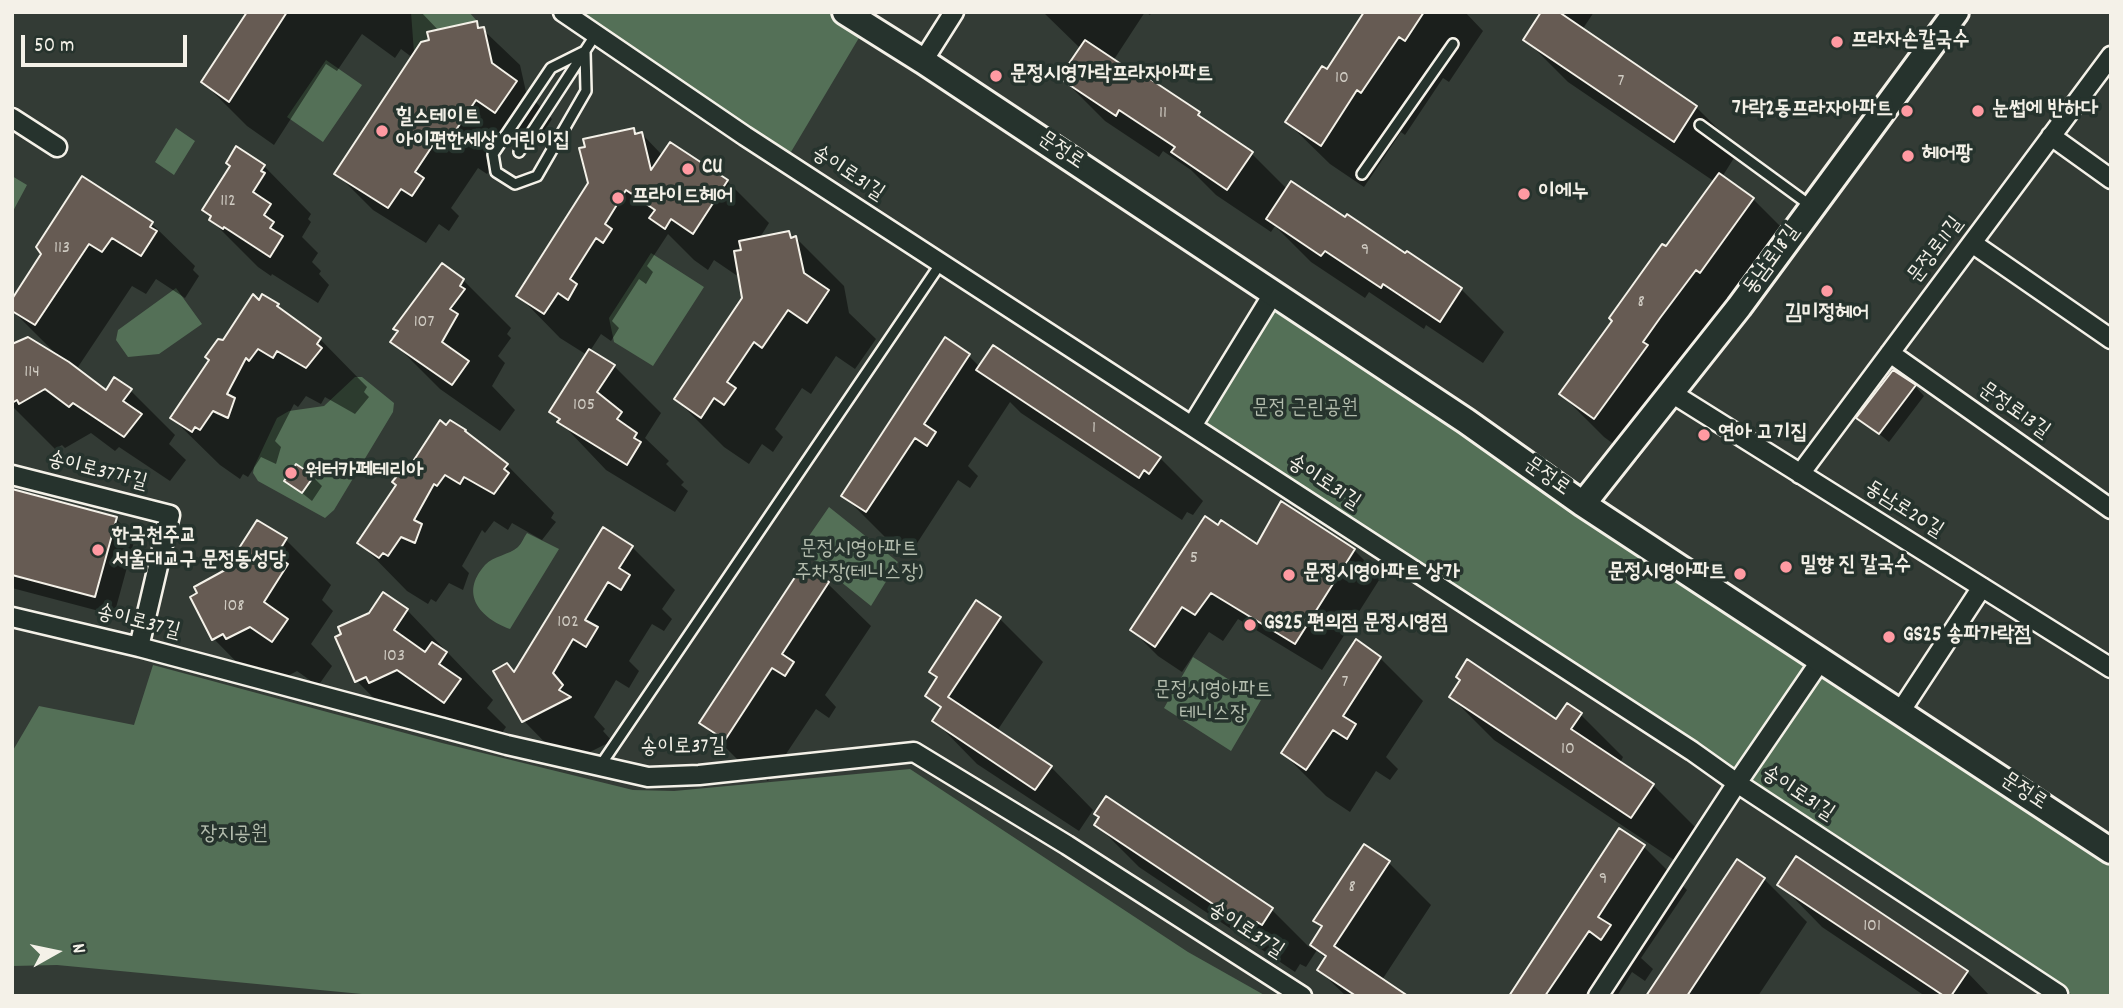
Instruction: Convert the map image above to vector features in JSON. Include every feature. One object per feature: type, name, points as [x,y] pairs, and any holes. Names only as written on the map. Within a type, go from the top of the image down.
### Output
[{"type":"street","name":"송이로31길","points":[[563,12],[745,136],[1692,751],[2052,995]]},
{"type":"street","name":"문정로","points":[[845,12],[1466,421],[1583,504],[2111,850]]},
{"type":"street","points":[[923,61],[954,12]]},
{"type":"street","name":"동남로18길","points":[[1583,504],[1739,307],[1956,12]]},
{"type":"street","name":"문정로11길","points":[[1800,474],[2111,56]]},
{"type":"street","points":[[12,118],[57,147]]},
{"type":"street","points":[[2051,136],[2111,179]]},
{"type":"street","points":[[1972,243],[2111,339]]},
{"type":"street","points":[[1192,426],[1273,294]]},
{"type":"street","name":"문정로13길","points":[[1890,353],[2111,509]]},
{"type":"street","name":"동남로20길","points":[[1670,392],[2111,668]]},
{"type":"street","name":"송이로37가길","points":[[12,475],[170,515],[139,647]]},
{"type":"street","points":[[1900,712],[1982,587]]},
{"type":"street","name":"송이로37길","points":[[12,617],[139,647],[507,745],[648,777],[699,775],[914,752],[1067,845],[1302,996]]},
{"type":"street","points":[[1598,996],[1821,660]]},
{"type":"lane","points":[[519,152],[596,34]]},
{"type":"lane","points":[[1362,174],[1453,44]]},
{"type":"lane","points":[[584,51],[586,90],[537,176],[515,184],[496,172],[493,154],[551,68],[584,51]]},
{"type":"lane","points":[[1700,125],[1812,207]]},
{"type":"lane","points":[[600,766],[941,263]]},
{"type":"green space","points":[[411,12],[469,12],[477,21],[427,32],[429,40],[421,42],[423,51],[414,53]]},
{"type":"green space","points":[[563,12],[845,12],[866,26],[785,162]]},
{"type":"green space","points":[[326,60],[362,85],[323,142],[287,117]]},
{"type":"green space","points":[[176,128],[195,141],[174,175],[155,162]]},
{"type":"green space","points":[[12,176],[27,185],[12,213]]},
{"type":"green space","points":[[651,253],[704,287],[653,366],[614,342],[609,318]]},
{"type":"green space","points":[[176,288],[202,324],[159,354],[128,357],[116,340],[118,330]]},
{"type":"green space","name":"문정 근린공원","points":[[1273,307],[2111,862],[2111,996],[2074,996],[1201,425]]},
{"type":"green space","points":[[355,377],[362,377],[394,403],[393,412],[334,510],[325,518],[258,481],[253,473],[254,467],[277,418],[289,411],[324,406]]},
{"type":"green space","name":"문정시영아파트 주차장(테니스장)","points":[[829,507],[898,562],[871,606],[800,549]]},
{"type":"green space","points":[[527,533],[559,549],[510,629],[482,612],[476,604],[474,586],[485,565],[518,547]]},
{"type":"green space","name":"문정시영아파트 테니스장","points":[[1193,657],[1261,700],[1231,751],[1164,708]]},
{"type":"green space","name":"장지공원","points":[[153,665],[442,743],[633,790],[674,791],[910,769],[1188,952],[1266,996],[383,996],[57,965],[12,966],[12,752],[39,706],[134,725]]},
{"type":"building","points":[[247,12],[287,12],[229,102],[201,82]]},
{"type":"building","points":[[1364,12],[1424,12],[1405,41],[1399,37],[1361,93],[1357,90],[1321,146],[1285,122],[1322,66],[1327,69]]},
{"type":"building","points":[[1541,12],[1559,12],[1697,106],[1674,142],[1523,40]]},
{"type":"building","points":[[477,21],[478,28],[484,27],[492,63],[517,81],[495,113],[476,100],[450,139],[441,133],[415,172],[424,178],[412,196],[401,189],[388,208],[334,174],[421,42],[429,40],[427,32]]},
{"type":"building","points":[[1085,40],[1200,112],[1198,115],[1253,152],[1227,190],[1171,152],[1175,147],[1119,110],[1116,116],[1059,78]]},
{"type":"building","points":[[634,128],[635,134],[642,132],[651,170],[670,142],[728,180],[693,234],[671,219],[665,229],[649,218],[655,210],[626,190],[605,224],[612,229],[603,243],[596,238],[570,279],[577,284],[568,300],[558,293],[544,314],[516,296],[588,183],[579,148],[585,147],[583,139]]},
{"type":"building","points":[[236,146],[265,165],[261,171],[265,173],[253,192],[271,204],[264,215],[274,222],[270,228],[283,236],[270,257],[209,220],[211,216],[202,210],[230,166],[226,163]]},
{"type":"building","points":[[1719,173],[1754,198],[1700,273],[1696,270],[1660,318],[1643,342],[1648,345],[1594,419],[1559,394],[1612,321],[1609,318],[1662,244],[1666,246]]},
{"type":"building","points":[[82,176],[153,222],[150,227],[157,231],[141,256],[112,238],[102,252],[89,244],[35,325],[12,311],[12,299],[41,254],[36,247]]},
{"type":"building","points":[[1291,181],[1345,217],[1347,214],[1405,253],[1407,251],[1462,288],[1440,322],[1383,284],[1381,288],[1325,251],[1321,256],[1266,219]]},
{"type":"building","points":[[789,231],[791,238],[796,236],[804,273],[829,290],[807,323],[788,310],[762,348],[754,342],[727,382],[736,388],[724,405],[714,398],[701,418],[674,399],[742,298],[734,251],[741,250],[739,241]]},
{"type":"building","points":[[442,263],[464,279],[460,286],[465,289],[450,309],[458,314],[442,342],[469,361],[452,385],[390,342],[398,331],[393,329]]},
{"type":"building","points":[[253,294],[259,300],[262,294],[279,304],[277,306],[321,338],[317,344],[322,348],[306,368],[277,351],[273,358],[258,349],[249,361],[246,358],[227,394],[235,398],[228,418],[213,411],[200,430],[195,427],[192,432],[170,418],[209,360],[205,357],[218,339],[223,340]]},
{"type":"building","points":[[28,337],[69,362],[106,390],[114,377],[132,389],[123,401],[142,414],[124,437],[73,403],[69,407],[45,389],[19,404],[17,400],[12,403],[12,344]]},
{"type":"building","points":[[945,337],[970,354],[924,424],[936,432],[927,446],[915,438],[866,512],[841,496]]},
{"type":"building","points":[[993,345],[1161,457],[1149,474],[1144,470],[1139,478],[976,370]]},
{"type":"building","points":[[589,349],[615,365],[597,392],[622,412],[617,419],[637,433],[634,438],[641,442],[627,465],[557,422],[560,419],[549,412]]},
{"type":"building","points":[[1893,370],[1916,385],[1879,434],[1856,418]]},
{"type":"building","points":[[440,420],[446,425],[450,420],[466,430],[508,464],[504,469],[509,473],[494,494],[464,477],[460,484],[445,475],[437,486],[434,484],[414,520],[422,524],[415,543],[401,537],[388,556],[383,553],[379,558],[357,543],[396,485],[392,482],[406,465],[410,466]]},
{"type":"building","name":"워터카페테리아","points":[[296,464],[314,476],[302,493],[284,481]]},
{"type":"building","points":[[12,489],[117,517],[95,597],[12,575]]},
{"type":"building","points":[[1281,501],[1355,549],[1295,644],[1211,593],[1195,615],[1182,607],[1155,647],[1130,630],[1205,516],[1218,525],[1221,520],[1257,544]]},
{"type":"building","points":[[257,520],[287,538],[276,556],[288,564],[264,602],[288,619],[272,642],[250,627],[226,639],[223,634],[212,640],[190,597],[197,593],[194,587],[225,570]]},
{"type":"building","points":[[603,527],[633,546],[619,568],[630,575],[621,590],[608,582],[585,620],[598,627],[586,647],[573,639],[553,673],[563,685],[559,690],[571,697],[522,722],[493,671],[507,663],[514,672]]},
{"type":"building","points":[[803,565],[829,582],[782,654],[794,662],[785,676],[772,668],[725,740],[699,723]]},
{"type":"building","points":[[383,592],[408,609],[394,630],[425,652],[432,642],[447,652],[439,664],[461,679],[444,703],[397,670],[369,683],[366,677],[355,682],[335,637],[341,634],[338,627],[369,613]]},
{"type":"building","points":[[976,600],[1001,617],[948,697],[1052,766],[1035,790],[932,721],[941,707],[925,696],[937,677],[929,672]]},
{"type":"building","points":[[1356,639],[1381,657],[1343,716],[1356,724],[1347,739],[1333,730],[1306,770],[1281,753]]},
{"type":"building","points":[[1467,659],[1556,719],[1567,703],[1582,713],[1571,729],[1654,784],[1631,818],[1449,697],[1460,680],[1456,677]]},
{"type":"building","points":[[1106,796],[1273,908],[1262,925],[1257,922],[1252,930],[1094,825],[1099,817],[1094,814]]},
{"type":"building","points":[[1619,828],[1645,845],[1598,917],[1611,925],[1601,940],[1589,931],[1545,996],[1509,996]]},
{"type":"building","points":[[1364,844],[1390,861],[1334,946],[1408,996],[1356,996],[1317,970],[1326,956],[1310,945],[1322,926],[1313,921]]},
{"type":"building","points":[[1796,856],[1968,971],[1951,996],[1944,996],[1777,885]]},
{"type":"building","points":[[1737,859],[1765,878],[1687,996],[1646,996]]},
{"type":"place","name":"프라자손칼국수","points":[[1837,42]]},
{"type":"place","name":"문정시영가락프라자아파트","points":[[996,76]]},
{"type":"place","name":"가락2동프라자아파트","points":[[1907,111]]},
{"type":"place","name":"눈썹에 반하다","points":[[1978,111]]},
{"type":"place","name":"힐스테이트 아이편한세상 어린이집","points":[[382,131]]},
{"type":"place","name":"헤어팡","points":[[1908,156]]},
{"type":"place","name":"CU","points":[[688,169]]},
{"type":"place","name":"이에누","points":[[1524,194]]},
{"type":"place","name":"프라이드헤어","points":[[618,198]]},
{"type":"place","name":"김미정헤어","points":[[1827,291]]},
{"type":"place","name":"연아 고기집","points":[[1704,435]]},
{"type":"place","name":"워터카페테리아","points":[[291,473]]},
{"type":"place","name":"한국천주교 서울대교구 문정동성당","points":[[98,550]]},
{"type":"place","name":"밀향 진 칼국수","points":[[1786,567]]},
{"type":"place","name":"문정시영아파트","points":[[1740,574]]},
{"type":"place","name":"문정시영아파트 상가","points":[[1289,575]]},
{"type":"place","name":"GS25 편의점 문정시영점","points":[[1250,625]]},
{"type":"place","name":"GS25 송파가락점","points":[[1889,637]]}]
